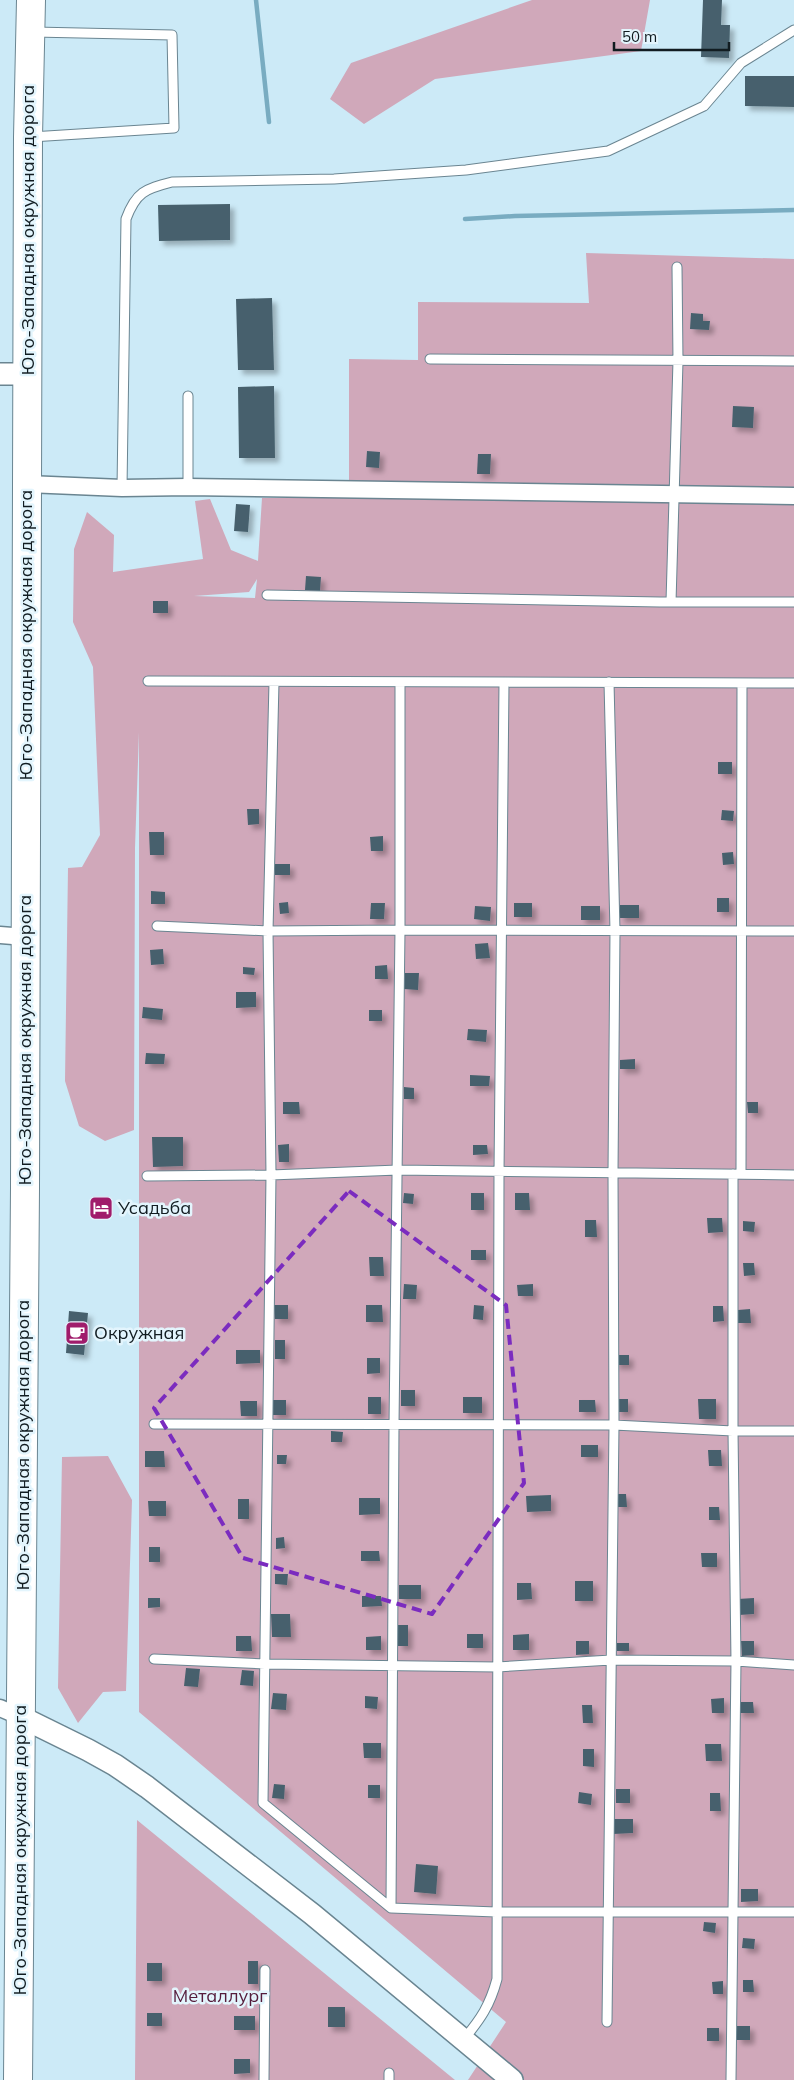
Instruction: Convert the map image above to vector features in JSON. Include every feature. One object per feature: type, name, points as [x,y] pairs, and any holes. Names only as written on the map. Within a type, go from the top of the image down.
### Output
[{"type":"highway","name":"Юго-Западная окружная дорога","points":[[18,2080],[10,1713],[12,936],[27,484],[28,138],[31,0]]},
{"type":"street","points":[[0,374],[27,374]]},
{"type":"street","points":[[27,484],[122,488],[188,487],[794,496]]},
{"type":"street","points":[[10,1713],[88,1750],[115,1765],[147,1787],[312,1914],[508,2079]]},
{"type":"lane","points":[[122,488],[126,219],[132,202],[148,188],[172,182],[334,179],[466,170],[608,151],[704,106],[741,63],[794,30]]},
{"type":"lane","points":[[28,138],[174,128],[172,35],[30,32]]},
{"type":"lane","points":[[670,602],[678,361],[677,267]]},
{"type":"lane","points":[[430,359],[794,361]]},
{"type":"lane","points":[[188,396],[188,487]]},
{"type":"lane","points":[[267,595],[670,602],[794,602]]},
{"type":"lane","points":[[148,681],[794,683]]},
{"type":"lane","points":[[274,682],[268,930],[271,1175],[263,1803],[391,1908],[496,1912],[794,1912]]},
{"type":"lane","points":[[391,1908],[400,930],[400,682]]},
{"type":"lane","points":[[607,2022],[614,1425],[613,1173],[615,931],[609,682]]},
{"type":"lane","points":[[731,2080],[736,1661],[733,1431],[742,931],[742,682]]},
{"type":"lane","points":[[463,2040],[478,2023],[491,2001],[497,1979],[499,1172],[504,683]]},
{"type":"lane","points":[[157,926],[268,930],[501,932],[794,931]]},
{"type":"lane","points":[[147,1176],[271,1175],[398,1170],[794,1175]]},
{"type":"lane","points":[[154,1424],[614,1425],[794,1432]]},
{"type":"lane","points":[[154,1659],[265,1664],[497,1667],[611,1660],[736,1661],[794,1665]]},
{"type":"lane","points":[[264,2080],[265,1970]]},
{"type":"highlighted area","points":[[349,1191],[506,1305],[524,1483],[432,1614],[243,1558],[154,1408]]},
{"type":"green space","points":[[532,0],[650,0],[641,51],[435,79],[364,124],[330,99],[351,63]]},
{"type":"green space","points":[[586,253],[794,259],[794,2080],[468,2080],[506,2022],[139,1712],[139,732],[135,848],[134,1130],[105,1141],[79,1126],[65,1081],[68,868],[82,867],[100,835],[93,667],[73,622],[74,549],[87,512],[114,535],[113,572],[203,559],[195,501],[210,499],[231,550],[258,561],[262,498],[349,498],[349,359],[418,360],[418,302],[589,303]],"holes":[[[257,579],[255,598],[194,596],[249,592]]]},
{"type":"green space","points":[[108,1456],[132,1500],[126,1691],[103,1692],[78,1723],[58,1688],[62,1457]]},
{"type":"green space","name":"Металлург","points":[[137,1820],[455,2080],[135,2080]]},
{"type":"building","points":[[703,0],[722,0],[721,25],[730,25],[729,58],[701,57]]},
{"type":"building","points":[[745,76],[794,76],[794,107],[745,106]]},
{"type":"building","points":[[230,204],[230,240],[159,241],[158,205]]},
{"type":"building","points":[[272,298],[274,370],[238,370],[236,299]]},
{"type":"building","points":[[691,313],[703,314],[703,321],[710,321],[709,330],[690,329]]},
{"type":"building","points":[[274,386],[275,458],[239,458],[238,387]]},
{"type":"building","points":[[733,406],[754,407],[753,428],[732,427]]},
{"type":"building","points":[[367,451],[380,452],[379,468],[366,467]]},
{"type":"building","points":[[478,454],[491,454],[490,474],[477,474]]},
{"type":"building","points":[[236,504],[250,505],[248,532],[234,531]]},
{"type":"building","points":[[306,576],[321,577],[320,591],[305,590]]},
{"type":"building","points":[[153,601],[168,601],[168,613],[153,613]]},
{"type":"building","points":[[718,762],[732,762],[732,774],[718,774]]},
{"type":"building","points":[[247,809],[259,809],[259,824],[248,825]]},
{"type":"building","points":[[722,810],[734,811],[733,821],[721,820]]},
{"type":"building","points":[[149,832],[164,832],[164,855],[150,855]]},
{"type":"building","points":[[383,836],[383,851],[371,851],[370,837]]},
{"type":"building","points":[[733,852],[734,864],[723,865],[722,853]]},
{"type":"building","points":[[275,864],[290,864],[290,875],[275,875]]},
{"type":"building","points":[[151,891],[165,892],[165,904],[151,904]]},
{"type":"building","points":[[717,898],[729,898],[729,912],[717,912]]},
{"type":"building","points":[[288,902],[289,913],[280,914],[279,903]]},
{"type":"building","points":[[371,903],[385,903],[384,919],[370,919]]},
{"type":"building","points":[[514,903],[532,903],[532,917],[514,917]]},
{"type":"building","points":[[620,905],[639,905],[639,918],[620,918]]},
{"type":"building","points":[[475,906],[491,907],[490,921],[474,919]]},
{"type":"building","points":[[581,906],[600,906],[600,920],[581,920]]},
{"type":"building","points":[[488,943],[490,958],[476,959],[475,944]]},
{"type":"building","points":[[163,949],[164,964],[151,965],[150,950]]},
{"type":"building","points":[[387,965],[388,979],[375,979],[375,966]]},
{"type":"building","points":[[243,967],[255,968],[254,975],[243,974]]},
{"type":"building","points":[[405,973],[419,973],[418,990],[404,989]]},
{"type":"building","points":[[236,992],[256,992],[256,1007],[236,1008]]},
{"type":"building","points":[[143,1007],[163,1009],[162,1020],[142,1018]]},
{"type":"building","points":[[369,1010],[382,1010],[382,1021],[369,1021]]},
{"type":"building","points":[[468,1029],[487,1030],[486,1042],[467,1040]]},
{"type":"building","points":[[146,1053],[165,1054],[164,1064],[145,1064]]},
{"type":"building","points":[[635,1059],[635,1069],[620,1069],[620,1060]]},
{"type":"building","points":[[470,1075],[490,1076],[489,1086],[470,1086]]},
{"type":"building","points":[[404,1087],[414,1088],[414,1099],[404,1099]]},
{"type":"building","points":[[283,1102],[299,1102],[300,1114],[283,1114]]},
{"type":"building","points":[[747,1102],[758,1102],[758,1113],[748,1113]]},
{"type":"building","points":[[152,1137],[183,1137],[183,1166],[153,1167]]},
{"type":"building","points":[[289,1144],[289,1162],[279,1162],[278,1145]]},
{"type":"building","points":[[473,1145],[487,1145],[488,1154],[473,1155]]},
{"type":"building","points":[[404,1193],[414,1194],[413,1204],[403,1203]]},
{"type":"building","points":[[471,1193],[484,1193],[484,1210],[471,1210]]},
{"type":"building","points":[[515,1193],[529,1193],[530,1210],[515,1210]]},
{"type":"building","points":[[707,1218],[722,1218],[723,1232],[708,1233]]},
{"type":"building","points":[[585,1220],[596,1220],[597,1237],[585,1237]]},
{"type":"building","points":[[743,1221],[755,1222],[754,1232],[743,1231]]},
{"type":"building","points":[[471,1250],[486,1250],[486,1260],[471,1260]]},
{"type":"building","points":[[369,1257],[383,1257],[384,1276],[370,1276]]},
{"type":"building","points":[[743,1263],[754,1263],[755,1275],[744,1276]]},
{"type":"building","points":[[404,1284],[417,1285],[416,1299],[403,1299]]},
{"type":"building","points":[[533,1284],[533,1296],[518,1296],[517,1285]]},
{"type":"building","points":[[274,1305],[288,1305],[288,1319],[275,1319]]},
{"type":"building","points":[[366,1305],[382,1305],[383,1322],[366,1322]]},
{"type":"building","points":[[474,1305],[484,1306],[483,1320],[473,1319]]},
{"type":"building","points":[[713,1306],[723,1306],[724,1321],[713,1322]]},
{"type":"building","points":[[750,1309],[751,1323],[738,1323],[738,1310]]},
{"type":"building","name":"Окружная","points":[[69,1311],[88,1313],[84,1355],[66,1353]]},
{"type":"building","points":[[275,1340],[285,1340],[285,1359],[275,1359]]},
{"type":"building","points":[[236,1350],[260,1350],[260,1363],[236,1364]]},
{"type":"building","points":[[615,1355],[629,1355],[629,1365],[615,1365]]},
{"type":"building","points":[[367,1358],[380,1358],[380,1373],[367,1374]]},
{"type":"building","points":[[401,1390],[415,1390],[415,1406],[401,1406]]},
{"type":"building","points":[[368,1397],[381,1397],[381,1414],[368,1414]]},
{"type":"building","points":[[463,1397],[482,1397],[482,1413],[463,1413]]},
{"type":"building","points":[[617,1399],[628,1399],[628,1412],[617,1412]]},
{"type":"building","points":[[698,1399],[716,1399],[716,1419],[699,1419]]},
{"type":"building","points":[[272,1400],[286,1400],[286,1415],[272,1415]]},
{"type":"building","points":[[579,1400],[595,1400],[596,1412],[579,1412]]},
{"type":"building","points":[[240,1401],[257,1401],[257,1416],[241,1416]]},
{"type":"building","points":[[331,1431],[343,1432],[342,1442],[331,1442]]},
{"type":"building","points":[[581,1445],[598,1445],[598,1457],[581,1457]]},
{"type":"building","points":[[708,1450],[721,1450],[722,1466],[709,1466]]},
{"type":"building","points":[[145,1451],[164,1451],[165,1467],[145,1467]]},
{"type":"building","points":[[277,1455],[287,1455],[286,1464],[277,1464]]},
{"type":"building","points":[[617,1494],[626,1494],[627,1507],[617,1507]]},
{"type":"building","points":[[551,1495],[551,1511],[527,1512],[526,1496]]},
{"type":"building","points":[[359,1498],[380,1498],[380,1514],[359,1515]]},
{"type":"building","points":[[238,1499],[249,1499],[249,1519],[238,1519]]},
{"type":"building","points":[[148,1501],[166,1501],[166,1516],[149,1516]]},
{"type":"building","points":[[709,1507],[719,1507],[720,1520],[709,1520]]},
{"type":"building","points":[[284,1537],[285,1548],[276,1549],[276,1538]]},
{"type":"building","points":[[149,1547],[160,1547],[160,1562],[149,1562]]},
{"type":"building","points":[[361,1551],[379,1551],[380,1561],[361,1561]]},
{"type":"building","points":[[701,1553],[717,1553],[717,1567],[702,1567]]},
{"type":"building","points":[[275,1574],[288,1574],[287,1585],[275,1584]]},
{"type":"building","points":[[575,1581],[593,1581],[593,1601],[575,1601]]},
{"type":"building","points":[[517,1583],[531,1583],[532,1599],[517,1600]]},
{"type":"building","points":[[399,1585],[421,1585],[421,1599],[399,1599]]},
{"type":"building","points":[[362,1596],[381,1596],[382,1606],[362,1607]]},
{"type":"building","points":[[148,1598],[160,1598],[160,1607],[148,1608]]},
{"type":"building","points":[[754,1598],[754,1614],[739,1615],[738,1599]]},
{"type":"building","points":[[271,1614],[290,1614],[291,1637],[272,1637]]},
{"type":"building","points":[[398,1625],[408,1625],[408,1646],[398,1646]]},
{"type":"building","points":[[467,1634],[483,1634],[483,1648],[467,1648]]},
{"type":"building","points":[[529,1634],[529,1650],[513,1650],[513,1635]]},
{"type":"building","points":[[236,1636],[251,1636],[252,1651],[236,1651]]},
{"type":"building","points":[[381,1636],[381,1650],[366,1650],[366,1637]]},
{"type":"building","points":[[576,1641],[589,1641],[589,1654],[576,1655]]},
{"type":"building","points":[[741,1641],[754,1641],[754,1655],[742,1656]]},
{"type":"building","points":[[617,1643],[629,1643],[629,1651],[617,1651]]},
{"type":"building","points":[[186,1668],[200,1669],[198,1687],[184,1686]]},
{"type":"building","points":[[242,1670],[254,1671],[253,1686],[240,1685]]},
{"type":"building","points":[[273,1693],[287,1694],[286,1710],[271,1709]]},
{"type":"building","points":[[365,1696],[378,1697],[377,1709],[365,1708]]},
{"type":"building","points":[[724,1698],[724,1713],[712,1713],[711,1699]]},
{"type":"building","points":[[738,1702],[753,1702],[754,1713],[738,1713]]},
{"type":"building","points":[[582,1705],[592,1705],[593,1723],[583,1723]]},
{"type":"building","points":[[363,1743],[381,1743],[381,1758],[364,1758]]},
{"type":"building","points":[[705,1744],[721,1744],[722,1761],[706,1761]]},
{"type":"building","points":[[583,1749],[594,1749],[594,1767],[583,1766]]},
{"type":"building","points":[[274,1784],[285,1785],[284,1799],[272,1798]]},
{"type":"building","points":[[368,1785],[380,1785],[380,1798],[368,1798]]},
{"type":"building","points":[[616,1789],[630,1789],[630,1803],[616,1803]]},
{"type":"building","points":[[579,1792],[592,1794],[591,1805],[578,1803]]},
{"type":"building","points":[[710,1793],[720,1793],[721,1811],[710,1811]]},
{"type":"building","points":[[612,1819],[633,1819],[633,1833],[613,1834]]},
{"type":"building","points":[[416,1864],[438,1866],[436,1894],[414,1892]]},
{"type":"building","points":[[741,1889],[758,1889],[758,1901],[741,1902]]},
{"type":"building","points":[[704,1922],[716,1923],[715,1933],[703,1931]]},
{"type":"building","points":[[743,1938],[755,1939],[754,1949],[742,1948]]},
{"type":"building","points":[[248,1961],[258,1961],[258,1984],[248,1984]]},
{"type":"building","points":[[147,1963],[162,1963],[162,1981],[147,1981]]},
{"type":"building","points":[[743,1980],[753,1980],[754,1992],[743,1992]]},
{"type":"building","points":[[723,1981],[723,1994],[713,1994],[712,1982]]},
{"type":"building","points":[[328,2007],[345,2007],[345,2027],[328,2027]]},
{"type":"building","points":[[147,2013],[162,2013],[162,2026],[147,2026]]},
{"type":"building","points":[[234,2016],[255,2016],[255,2030],[234,2030]]},
{"type":"building","points":[[737,2026],[750,2026],[750,2040],[737,2040]]},
{"type":"building","points":[[707,2028],[719,2028],[719,2041],[707,2041]]},
{"type":"building","points":[[234,2059],[250,2059],[250,2073],[234,2074]]},
{"type":"waterway","points":[[256,0],[269,122]]},
{"type":"waterway","points":[[465,219],[515,216],[794,210]]},
{"type":"place","name":"Усадьба","points":[[101,1208]]},
{"type":"place","name":"Окружная","points":[[77,1333]]}]
